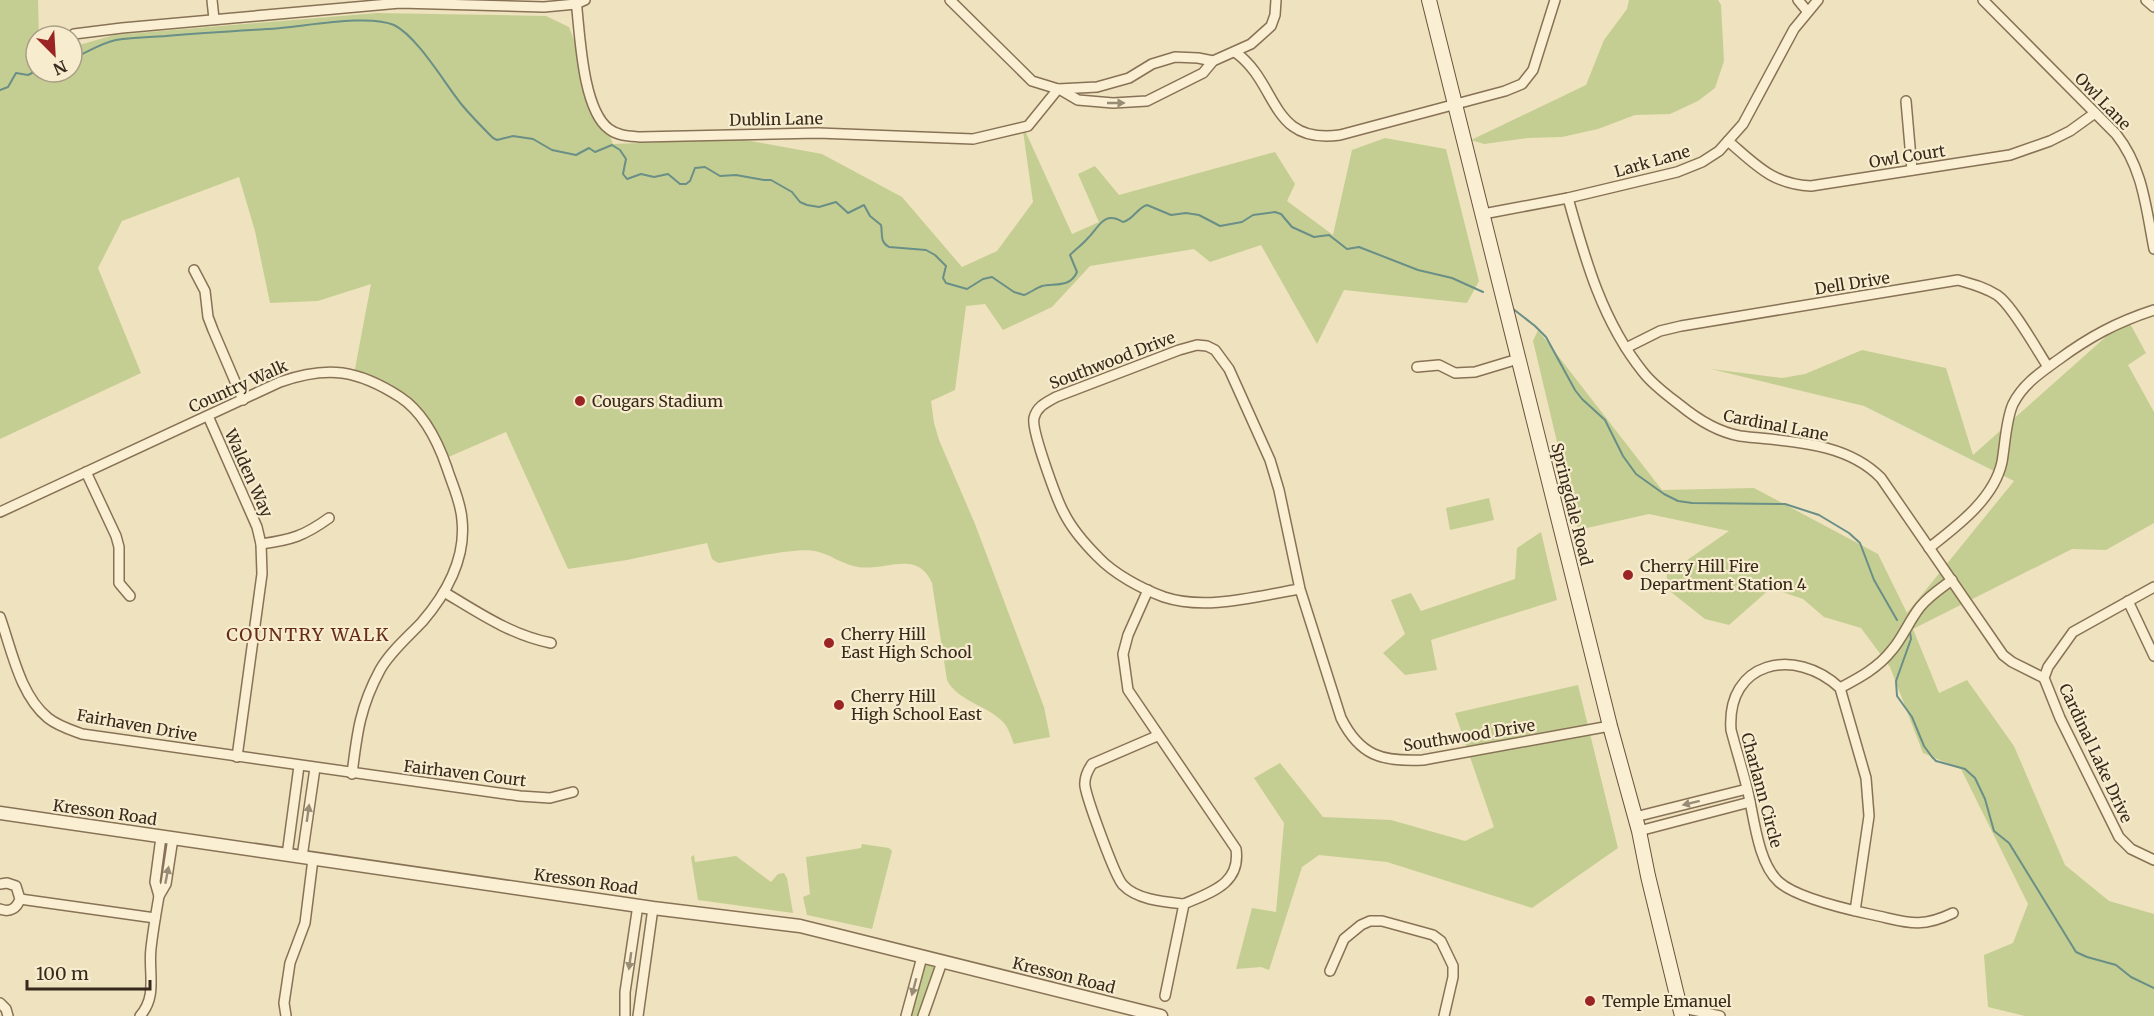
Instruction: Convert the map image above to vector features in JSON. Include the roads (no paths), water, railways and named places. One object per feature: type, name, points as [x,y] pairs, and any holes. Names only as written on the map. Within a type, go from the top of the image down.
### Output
[{"type":"main road","name":"Springdale Road","points":[[1429,0],[1610,726],[1639,831],[1681,1012]]},
{"type":"street","points":[[212,0],[214,19]]},
{"type":"street","points":[[950,0],[1032,81],[1059,89],[1078,100],[1113,103],[1147,101],[1203,73],[1213,62],[1251,44],[1265,33],[1275,15],[1276,0]]},
{"type":"street","points":[[1235,52],[1254,69],[1283,117],[1290,124],[1310,136],[1323,138],[1363,131],[1456,106],[1505,92],[1522,84],[1533,70],[1555,0]]},
{"type":"street","points":[[1798,0],[1807,11]]},
{"type":"street","name":"Lark Lane","points":[[1483,214],[1568,198],[1677,172],[1702,162],[1719,151],[1743,124],[1794,29],[1818,0]]},
{"type":"street","name":"Owl Lane","points":[[1983,0],[2116,134],[2134,161],[2140,177],[2154,249]]},
{"type":"street","points":[[2146,0],[2154,7]]},
{"type":"street","points":[[84,33],[390,2],[544,7],[579,1]]},
{"type":"street","name":"Dublin Lane","points":[[579,1],[582,57],[591,99],[596,114],[603,123],[610,130],[621,135],[640,137],[818,133],[972,139],[1028,126],[1059,89]]},
{"type":"street","points":[[1059,89],[1097,87],[1130,78],[1152,64],[1175,57],[1198,58],[1213,62]]},
{"type":"street","points":[[1905,100],[1912,170]]},
{"type":"street","name":"Owl Court","points":[[1728,141],[1766,174],[1781,182],[1811,186],[2010,155],[2050,141],[2070,131],[2095,113]]},
{"type":"street","name":"Cardinal Lane","points":[[1568,198],[1598,296],[1626,348],[1643,373],[1694,416],[1714,428],[1737,435],[1806,443],[1850,457],[1872,469],[1881,478],[2003,655],[2044,678]]},
{"type":"street","points":[[194,270],[205,291],[208,317],[243,400]]},
{"type":"street","name":"Dell Drive","points":[[1626,348],[1660,331],[1681,326],[1958,280],[1982,286],[1999,297],[2028,335],[2048,367]]},
{"type":"street","points":[[1929,548],[1968,515],[1985,495],[2001,466],[2012,406],[2031,379],[2085,340],[2109,327],[2154,309]]},
{"type":"street","name":"Southwood Drive","points":[[1300,589],[1226,601],[1190,602],[1165,597],[1148,590],[1099,559],[1064,514],[1034,428],[1034,420],[1042,405],[1056,397],[1179,350],[1197,345],[1215,350],[1226,363],[1269,460],[1279,490],[1300,589],[1341,718],[1356,743],[1375,754],[1400,761],[1423,760],[1610,726]]},
{"type":"street","points":[[1417,368],[1439,365],[1455,373],[1475,372],[1518,359]]},
{"type":"street","name":"Country Walk","points":[[0,512],[299,375],[333,371],[354,374],[378,383],[406,401],[419,412],[444,459],[462,519],[461,548],[456,568],[444,592],[381,668],[362,708],[352,774]]},
{"type":"street","name":"Walden Way","points":[[208,416],[251,512],[261,544],[262,574],[237,757]]},
{"type":"street","points":[[86,472],[116,536],[119,547],[119,583],[130,596]]},
{"type":"street","points":[[261,544],[280,542],[308,533],[329,518]]},
{"type":"street","points":[[1855,911],[1869,816],[1866,778],[1839,688],[1864,675],[1883,660],[1893,650],[1919,608],[1930,596],[1952,580]]},
{"type":"street","name":"Cardinal Lake Drive","points":[[2154,587],[2073,632],[2048,667],[2044,678],[2060,718],[2119,837],[2131,849],[2154,860]]},
{"type":"street","points":[[1148,590],[1128,635],[1123,654],[1128,690],[1236,849],[1238,860],[1228,881],[1184,904],[1141,896],[1121,884],[1085,788],[1088,770],[1092,764],[1157,735]]},
{"type":"street","points":[[444,592],[496,623],[529,638],[551,643]]},
{"type":"street","points":[[2128,601],[2154,656]]},
{"type":"street","name":"Fairhaven Drive","points":[[0,617],[23,683],[31,699],[50,719],[82,734],[299,766]]},
{"type":"street","name":"Charlann Circle","points":[[1839,688],[1832,680],[1816,672],[1785,663],[1751,675],[1743,682],[1733,702],[1730,716],[1731,730],[1766,864],[1780,882],[1793,891],[1855,911],[1920,924],[1936,921],[1953,913]]},
{"type":"street","points":[[287,855],[299,766],[352,774]]},
{"type":"street","points":[[286,1016],[284,1003],[290,963],[305,923],[315,768]]},
{"type":"street","name":"Fairhaven Court","points":[[352,774],[520,796],[550,798],[573,792]]},
{"type":"street","points":[[1635,817],[1747,789]]},
{"type":"street","points":[[1639,831],[1750,802]]},
{"type":"street","name":"Kresson Road","points":[[0,813],[653,908],[800,926],[1161,1016]]},
{"type":"street","points":[[140,1016],[147,1005],[153,986],[150,960],[159,896],[166,884],[167,838]]},
{"type":"street","points":[[0,884],[8,883],[16,886],[20,894],[16,907],[12,910],[0,909]]},
{"type":"street","points":[[20,899],[155,918]]},
{"type":"street","points":[[1165,996],[1184,904]]},
{"type":"street","points":[[625,1016],[625,992],[638,905]]},
{"type":"street","points":[[638,1016],[653,908]]},
{"type":"street","points":[[1330,971],[1344,939],[1360,925],[1370,921],[1382,921],[1433,935],[1441,941],[1453,966],[1453,977],[1444,1016]]},
{"type":"street","points":[[906,1016],[922,957]]},
{"type":"street","points":[[923,1016],[942,962]]},
{"type":"street","points":[[0,1003],[6,1009],[8,1016]]},
{"type":"street","points":[[1681,1012],[1720,1016]]},
{"type":"waterway","points":[[84,53],[106,43],[128,38],[368,20],[394,25],[412,39],[462,105],[497,140],[513,136],[533,139],[552,150],[576,155],[589,148],[595,152],[612,145],[620,150],[626,159],[623,174],[627,179],[641,174],[654,177],[668,174],[680,184],[686,184],[690,181],[695,168],[705,167],[720,176],[736,175],[771,180],[792,192],[800,202],[807,205],[819,207],[836,202],[848,213],[864,205],[870,216],[881,225],[886,245],[926,250],[946,266],[943,278],[946,283],[967,289],[983,279],[992,277],[1014,292],[1024,295],[1042,286],[1066,283],[1077,272],[1070,255],[1103,221],[1111,218],[1126,221],[1147,205],[1171,215],[1186,213],[1199,215],[1220,226],[1242,222],[1253,215],[1275,212],[1281,214],[1292,227],[1314,237],[1329,235],[1347,249],[1359,247],[1418,270],[1452,278],[1483,292]]},
{"type":"waterway","points":[[0,90],[8,87],[16,73],[24,74]]},
{"type":"waterway","points":[[1512,308],[1546,337],[1575,390],[1605,420],[1623,456],[1636,474],[1678,501],[1785,504],[1819,515],[1849,533],[1860,543],[1874,580],[1897,620]]},
{"type":"waterway","points":[[1910,632],[1911,639],[1896,681],[1897,696],[1912,717],[1924,746],[1936,761],[1965,769],[1975,778],[1985,799],[1994,831],[2009,843],[2076,952],[2116,965],[2131,977],[2154,988]]},
{"type":"place","name":"Cougars Stadium","points":[[580,401]]},
{"type":"place","name":"Cherry Hill Fire Department Station 4","points":[[1628,575]]},
{"type":"place","name":"Cherry Hill East High School","points":[[829,643]]},
{"type":"place","name":"Cherry Hill High School East","points":[[839,705]]},
{"type":"place","name":"Temple Emanuel","points":[[1590,1001]]},
{"type":"district","name":"COUNTRY WALK","points":[[308,635]]}]
